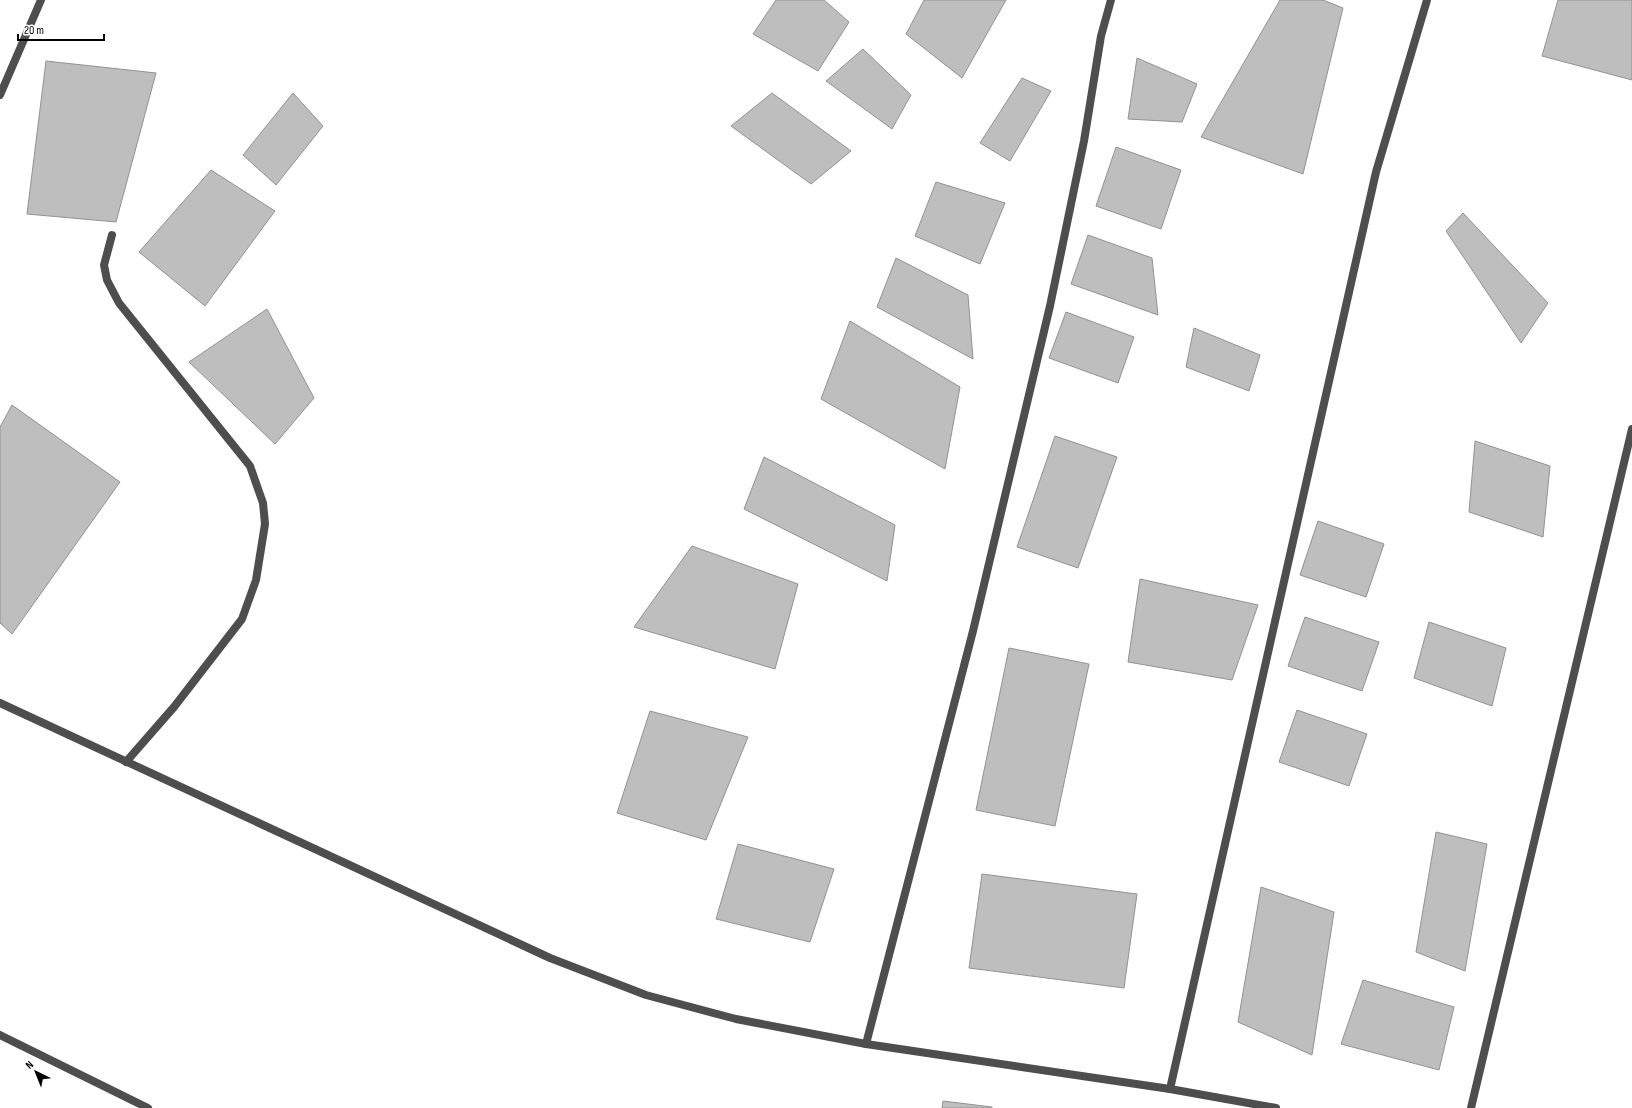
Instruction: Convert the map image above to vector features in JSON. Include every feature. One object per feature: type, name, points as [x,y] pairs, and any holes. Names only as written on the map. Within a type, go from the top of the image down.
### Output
[{"type":"street","points":[[0,95],[41,0]]},
{"type":"street","points":[[866,1044],[973,631],[1048,314],[1084,140],[1101,36],[1111,0]]},
{"type":"street","points":[[1170,1089],[1376,172],[1427,0]]},
{"type":"street","points":[[112,235],[104,265],[107,280],[120,303],[250,466],[263,503],[265,524],[256,580],[242,619],[174,707],[126,762]]},
{"type":"street","points":[[1471,1108],[1632,428]]},
{"type":"street","points":[[0,703],[550,958],[646,995],[736,1019],[866,1044],[1170,1089],[1276,1108]]},
{"type":"street","points":[[0,1035],[148,1108]]},
{"type":"building","points":[[776,0],[824,0],[849,22],[818,71],[753,34]]},
{"type":"building","points":[[924,0],[1006,0],[962,78],[906,34]]},
{"type":"building","points":[[1280,0],[1323,0],[1343,8],[1303,174],[1201,137]]},
{"type":"building","points":[[1558,0],[1632,0],[1632,80],[1542,56]]},
{"type":"building","points":[[863,49],[911,95],[892,129],[826,81]]},
{"type":"building","points":[[1137,58],[1197,84],[1182,122],[1128,119]]},
{"type":"building","points":[[46,61],[156,73],[116,222],[27,214]]},
{"type":"building","points":[[1022,78],[1051,91],[1010,161],[980,143]]},
{"type":"building","points":[[293,93],[323,126],[276,185],[243,155]]},
{"type":"building","points":[[772,93],[851,151],[811,184],[731,126]]},
{"type":"building","points":[[1116,147],[1181,170],[1161,229],[1096,206]]},
{"type":"building","points":[[211,170],[275,211],[205,306],[139,252]]},
{"type":"building","points":[[936,182],[1005,203],[980,264],[915,236]]},
{"type":"building","points":[[1463,213],[1548,303],[1521,343],[1446,231]]},
{"type":"building","points":[[1088,235],[1152,258],[1158,315],[1071,284]]},
{"type":"building","points":[[896,258],[968,295],[973,359],[877,307]]},
{"type":"building","points":[[267,309],[314,398],[275,444],[189,362]]},
{"type":"building","points":[[1066,312],[1134,337],[1118,383],[1049,358]]},
{"type":"building","points":[[850,321],[960,387],[945,469],[821,399]]},
{"type":"building","points":[[1194,328],[1260,355],[1249,391],[1186,367]]},
{"type":"building","points":[[12,405],[120,482],[12,634],[0,623],[0,427]]},
{"type":"building","points":[[1055,436],[1117,457],[1078,568],[1017,547]]},
{"type":"building","points":[[1475,441],[1550,466],[1543,537],[1469,512]]},
{"type":"building","points":[[764,457],[895,525],[887,581],[744,509]]},
{"type":"building","points":[[1318,521],[1384,544],[1366,597],[1300,575]]},
{"type":"building","points":[[692,546],[798,584],[775,669],[634,627]]},
{"type":"building","points":[[1140,579],[1258,605],[1232,680],[1128,662]]},
{"type":"building","points":[[1305,617],[1379,642],[1362,691],[1288,666]]},
{"type":"building","points":[[1429,622],[1506,648],[1492,706],[1414,678]]},
{"type":"building","points":[[1009,648],[1089,664],[1055,826],[976,810]]},
{"type":"building","points":[[1297,710],[1367,734],[1349,786],[1279,762]]},
{"type":"building","points":[[650,711],[748,737],[706,840],[617,813]]},
{"type":"building","points":[[1436,832],[1487,844],[1465,971],[1416,952]]},
{"type":"building","points":[[738,844],[834,869],[810,942],[716,919]]},
{"type":"building","points":[[982,874],[1137,894],[1124,988],[969,968]]},
{"type":"building","points":[[1261,887],[1334,912],[1312,1055],[1238,1022]]},
{"type":"building","points":[[1363,980],[1454,1007],[1439,1070],[1341,1044]]},
{"type":"building","points":[[943,1101],[992,1107],[992,1108],[942,1108]]}]
